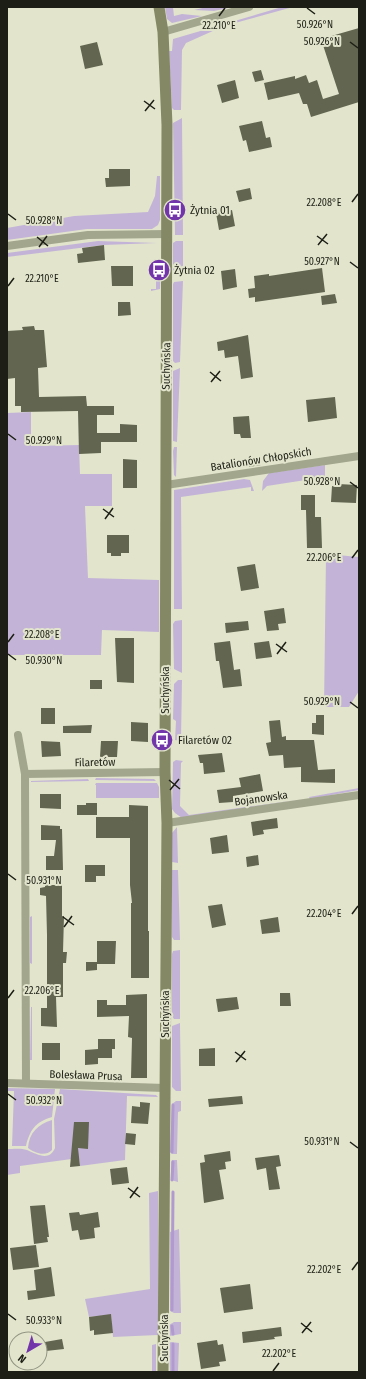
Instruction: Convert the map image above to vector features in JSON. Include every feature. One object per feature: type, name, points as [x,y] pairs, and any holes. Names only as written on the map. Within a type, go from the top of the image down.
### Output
[{"type":"street","name":"Suchyńska","points":[[159,7],[163,32],[168,125],[165,772],[167,823],[163,1372]]},
{"type":"street","points":[[163,32],[249,7]]},
{"type":"street","points":[[7,246],[95,234],[168,234]]},
{"type":"street","name":"Batalionów Chłopskich","points":[[166,485],[359,456]]},
{"type":"street","points":[[18,734],[25,774],[26,1082]]},
{"type":"street","name":"Filaretów","points":[[25,774],[165,772]]},
{"type":"street","name":"Bojanowska","points":[[167,823],[359,794]]},
{"type":"street","name":"Bolesława Prusa","points":[[7,1083],[26,1082],[165,1088]]},
{"type":"shaded area","points":[[165,7],[173,7],[174,16],[182,14],[202,16],[172,23],[167,19]]},
{"type":"shaded area","points":[[207,7],[233,7],[214,11],[194,10]]},
{"type":"shaded area","points":[[282,7],[293,7],[224,26],[186,43],[182,50],[181,110],[174,110],[172,108],[169,51],[172,51],[173,39]]},
{"type":"shaded area","points":[[182,118],[183,235],[175,235],[173,123]]},
{"type":"shaded area","points":[[157,176],[160,176],[160,220],[158,225],[152,229],[87,229],[7,240],[7,228],[74,216],[148,212],[155,196]]},
{"type":"shaded area","points":[[98,241],[157,243],[104,245],[7,257],[7,253]]},
{"type":"shaded area","points":[[176,241],[183,241],[183,274],[176,273],[173,270],[173,243]]},
{"type":"shaded area","points":[[156,259],[161,260],[160,289],[151,291],[151,289],[156,289]]},
{"type":"shaded area","points":[[183,281],[180,362],[175,363],[173,361],[173,284],[174,282]]},
{"type":"shaded area","points":[[180,368],[177,442],[173,441],[173,371]]},
{"type":"shaded area","points":[[31,412],[31,446],[79,445],[80,474],[112,474],[112,506],[85,506],[88,578],[159,580],[159,632],[102,630],[101,655],[7,655],[7,413]]},
{"type":"shaded area","points":[[174,447],[177,447],[176,477],[174,475]]},
{"type":"shaded area","points":[[325,465],[325,477],[267,486],[262,491],[263,481],[269,473]]},
{"type":"shaded area","points":[[244,479],[250,480],[254,491],[251,491],[251,487],[181,497],[182,609],[174,609],[174,490]]},
{"type":"shaded area","points":[[326,554],[359,557],[359,691],[349,707],[324,707]]},
{"type":"shaded area","points":[[182,620],[182,673],[174,669],[173,624],[175,621]]},
{"type":"shaded area","points":[[178,680],[182,680],[181,741],[175,740],[176,721],[173,719],[174,684]]},
{"type":"shaded area","points":[[176,760],[183,761],[181,763],[180,806],[189,815],[296,800],[182,818],[172,809],[173,762]]},
{"type":"shaded area","points":[[96,778],[154,779],[156,781],[95,780]]},
{"type":"shaded area","points":[[88,779],[89,781],[31,782],[30,816],[31,781]]},
{"type":"shaded area","points":[[96,783],[157,783],[159,787],[159,798],[96,798]]},
{"type":"shaded area","points":[[359,788],[359,790],[310,799],[309,797]]},
{"type":"shaded area","points":[[177,827],[178,863],[172,862],[172,833]]},
{"type":"shaded area","points":[[172,870],[178,870],[180,940],[174,940],[172,937]]},
{"type":"shaded area","points":[[32,916],[32,964],[30,963],[30,917]]},
{"type":"shaded area","points":[[180,950],[180,1019],[174,1019],[172,1016],[172,954],[173,951]]},
{"type":"shaded area","points":[[31,1007],[32,1060],[30,1060]]},
{"type":"shaded area","points":[[180,1023],[181,1091],[176,1091],[172,1087],[172,1026]]},
{"type":"shaded area","points":[[7,1088],[55,1089],[52,1117],[41,1121],[34,1127],[29,1135],[26,1146],[12,1146],[14,1091],[7,1091]]},
{"type":"shaded area","points":[[60,1089],[156,1095],[158,1097],[127,1096],[125,1160],[80,1166],[79,1158],[20,1166],[20,1173],[7,1175],[7,1149],[25,1149],[42,1156],[46,1156],[50,1155],[55,1148],[54,1119]]},
{"type":"shaded area","points":[[176,1101],[181,1101],[181,1111],[178,1112],[177,1154],[172,1154],[170,1152],[172,1104]]},
{"type":"shaded area","points":[[52,1120],[52,1150],[40,1154],[28,1148],[30,1138],[35,1130],[42,1124]]},
{"type":"shaded area","points":[[172,1160],[177,1160],[178,1182],[171,1180],[171,1162]]},
{"type":"shaded area","points":[[158,1191],[158,1335],[113,1337],[111,1315],[89,1317],[85,1299],[150,1289],[149,1193]]},
{"type":"shaded area","points":[[179,1229],[181,1313],[174,1313],[170,1311],[170,1232]]},
{"type":"shaded area","points":[[174,1322],[181,1322],[181,1334],[170,1336],[169,1325]]},
{"type":"shaded area","points":[[169,1343],[179,1343],[178,1372],[170,1372]]},
{"type":"shaded area","points":[[156,1344],[156,1372],[152,1372],[152,1345]]},
{"type":"building","points":[[359,28],[359,102],[311,117],[307,104],[303,104],[299,93],[268,100],[264,83],[295,76],[295,79],[306,75],[309,83],[317,80],[323,99],[339,94],[321,39]]},
{"type":"building","points":[[97,42],[103,65],[85,69],[80,46]]},
{"type":"building","points":[[261,70],[264,80],[255,82],[252,72]]},
{"type":"building","points":[[235,80],[239,98],[222,103],[217,85]]},
{"type":"building","points":[[262,121],[266,138],[270,137],[272,147],[249,152],[246,140],[243,141],[239,126]]},
{"type":"building","points":[[109,169],[130,169],[130,186],[106,187],[105,178],[109,178]]},
{"type":"building","points":[[250,188],[252,199],[239,202],[236,191]]},
{"type":"building","points":[[232,210],[235,226],[219,230],[216,213]]},
{"type":"building","points":[[104,245],[105,260],[78,263],[77,254],[83,253],[82,248]]},
{"type":"building","points":[[111,266],[133,266],[133,286],[112,286]]},
{"type":"building","points":[[322,268],[325,292],[255,302],[255,297],[249,298],[248,289],[255,288],[254,276],[269,274],[269,276]]},
{"type":"building","points":[[235,269],[237,287],[223,290],[221,271]]},
{"type":"building","points":[[335,294],[337,303],[322,305],[321,296]]},
{"type":"building","points":[[118,302],[130,302],[131,315],[118,316]]},
{"type":"building","points":[[34,326],[35,330],[44,330],[47,367],[38,368],[39,397],[86,396],[87,406],[114,406],[114,415],[97,415],[97,433],[120,433],[120,424],[137,425],[137,442],[101,442],[101,453],[79,454],[78,411],[21,412],[21,406],[15,406],[15,378],[7,379],[7,331],[23,330],[22,327]]},
{"type":"building","points":[[248,335],[253,377],[241,379],[238,356],[225,358],[224,350],[218,351],[217,342]]},
{"type":"building","points":[[335,397],[337,418],[308,422],[306,400]]},
{"type":"building","points":[[249,416],[251,438],[241,438],[240,434],[234,434],[233,417]]},
{"type":"building","points":[[260,457],[261,465],[249,467],[248,458]]},
{"type":"building","points":[[123,459],[137,460],[137,488],[123,488]]},
{"type":"building","points":[[338,484],[357,485],[356,503],[331,502],[332,486],[338,487]]},
{"type":"building","points":[[301,495],[315,495],[315,517],[321,517],[322,548],[307,548],[306,510],[301,510]]},
{"type":"building","points":[[107,535],[129,535],[129,553],[121,553],[121,556],[111,556],[111,553],[107,553]]},
{"type":"building","points":[[255,564],[259,588],[241,591],[237,567]]},
{"type":"building","points":[[284,608],[286,623],[278,624],[279,630],[267,631],[264,611]]},
{"type":"building","points":[[248,621],[249,630],[226,633],[225,623]]},
{"type":"building","points":[[115,638],[134,638],[134,683],[117,682]]},
{"type":"building","points":[[230,641],[234,670],[240,669],[242,686],[223,688],[219,661],[216,661],[214,643]]},
{"type":"building","points":[[269,641],[272,657],[256,659],[254,643]]},
{"type":"building","points":[[90,680],[102,680],[102,689],[90,689]]},
{"type":"building","points":[[41,708],[55,708],[55,724],[41,724]]},
{"type":"building","points":[[316,715],[324,715],[324,735],[312,734],[312,723],[316,723]]},
{"type":"building","points":[[280,720],[282,737],[286,736],[286,740],[314,740],[318,770],[335,769],[335,783],[301,782],[301,767],[284,768],[283,755],[269,756],[266,743],[271,742],[269,721]]},
{"type":"building","points":[[131,722],[148,723],[148,742],[131,741]]},
{"type":"building","points":[[92,725],[91,733],[63,733],[63,726]]},
{"type":"building","points":[[41,741],[60,742],[61,756],[42,757]]},
{"type":"building","points":[[101,741],[118,741],[117,757],[100,757]]},
{"type":"building","points":[[222,753],[225,772],[204,774],[203,763],[200,763],[198,755]]},
{"type":"building","points":[[260,774],[263,791],[233,796],[233,802],[219,803],[217,790],[241,787],[239,778]]},
{"type":"building","points":[[40,794],[61,794],[61,809],[40,808]]},
{"type":"building","points":[[86,803],[97,803],[97,815],[77,815],[77,805],[86,805]]},
{"type":"building","points":[[129,805],[148,806],[149,978],[131,978],[132,903],[130,885],[130,838],[96,838],[96,817],[129,817]]},
{"type":"building","points":[[277,818],[278,828],[263,830],[264,834],[253,836],[251,822]]},
{"type":"building","points":[[41,825],[60,826],[60,829],[62,829],[63,870],[46,870],[46,856],[54,856],[56,840],[41,840]]},
{"type":"building","points":[[227,835],[229,852],[212,854],[210,838]]},
{"type":"building","points":[[258,855],[259,865],[247,867],[246,857]]},
{"type":"building","points":[[85,865],[105,865],[105,876],[96,876],[96,882],[85,882]]},
{"type":"building","points":[[45,885],[62,885],[62,916],[64,916],[63,952],[67,952],[66,963],[63,963],[63,997],[56,997],[57,1027],[41,1026],[41,1008],[47,1008],[46,896],[40,895],[40,888],[45,887]]},
{"type":"building","points":[[222,904],[226,925],[212,928],[208,906]]},
{"type":"building","points":[[278,917],[280,932],[262,934],[260,920]]},
{"type":"building","points":[[97,941],[116,941],[115,964],[97,964],[97,970],[86,971],[86,962],[97,962]]},
{"type":"building","points":[[280,993],[290,993],[291,1006],[280,1006]]},
{"type":"building","points":[[147,994],[147,1078],[131,1078],[132,1038],[128,1037],[129,1016],[97,1017],[97,1000],[107,1000],[107,1005],[126,1005],[126,995]]},
{"type":"building","points":[[237,997],[239,1009],[218,1012],[216,999]]},
{"type":"building","points":[[98,1039],[115,1039],[115,1049],[112,1049],[112,1058],[98,1058],[98,1064],[85,1065],[85,1050],[98,1049]]},
{"type":"building","points":[[42,1043],[60,1043],[60,1060],[42,1060]]},
{"type":"building","points":[[215,1048],[215,1066],[199,1066],[199,1049]]},
{"type":"building","points":[[242,1096],[243,1104],[209,1107],[208,1099]]},
{"type":"building","points":[[140,1102],[150,1103],[148,1124],[131,1123],[132,1106],[140,1107]]},
{"type":"building","points":[[74,1122],[89,1122],[88,1149],[78,1148],[80,1166],[70,1167]]},
{"type":"building","points":[[126,1133],[136,1134],[135,1145],[125,1144]]},
{"type":"building","points":[[230,1151],[231,1161],[225,1162],[226,1169],[219,1170],[224,1199],[204,1203],[200,1163],[205,1162],[204,1155]]},
{"type":"building","points":[[279,1155],[281,1166],[276,1167],[280,1189],[269,1190],[266,1168],[257,1170],[255,1158]]},
{"type":"building","points":[[127,1167],[129,1183],[112,1185],[110,1169]]},
{"type":"building","points":[[45,1205],[49,1237],[47,1237],[48,1242],[34,1244],[30,1206]]},
{"type":"building","points":[[79,1212],[80,1215],[98,1212],[100,1227],[94,1228],[95,1238],[80,1240],[78,1230],[72,1231],[69,1213]]},
{"type":"building","points":[[36,1245],[39,1267],[13,1270],[10,1248]]},
{"type":"building","points":[[51,1267],[55,1296],[28,1300],[27,1291],[36,1290],[34,1270]]},
{"type":"building","points":[[250,1284],[253,1309],[224,1313],[220,1288]]},
{"type":"building","points":[[111,1314],[113,1333],[94,1335],[94,1330],[90,1331],[89,1317]]},
{"type":"building","points":[[281,1327],[282,1336],[274,1337],[275,1339],[243,1343],[242,1332]]},
{"type":"building","points":[[62,1339],[64,1349],[48,1351],[48,1341]]},
{"type":"building","points":[[217,1340],[218,1345],[223,1344],[226,1361],[219,1362],[220,1366],[201,1369],[197,1343]]},
{"type":"waterway","points":[[172,1152],[173,1105]]},
{"type":"waterway","points":[[172,1180],[173,1162]]},
{"type":"waterway","points":[[172,1310],[173,1192]]},
{"type":"waterway","points":[[172,1326],[173,1334]]},
{"type":"waterway","points":[[173,1344],[173,1372]]},
{"type":"place","name":"Żytnia 01","points":[[175,210]]},
{"type":"place","name":"Żytnia 02","points":[[159,270]]},
{"type":"place","name":"Filaretów 02","points":[[162,740]]}]
